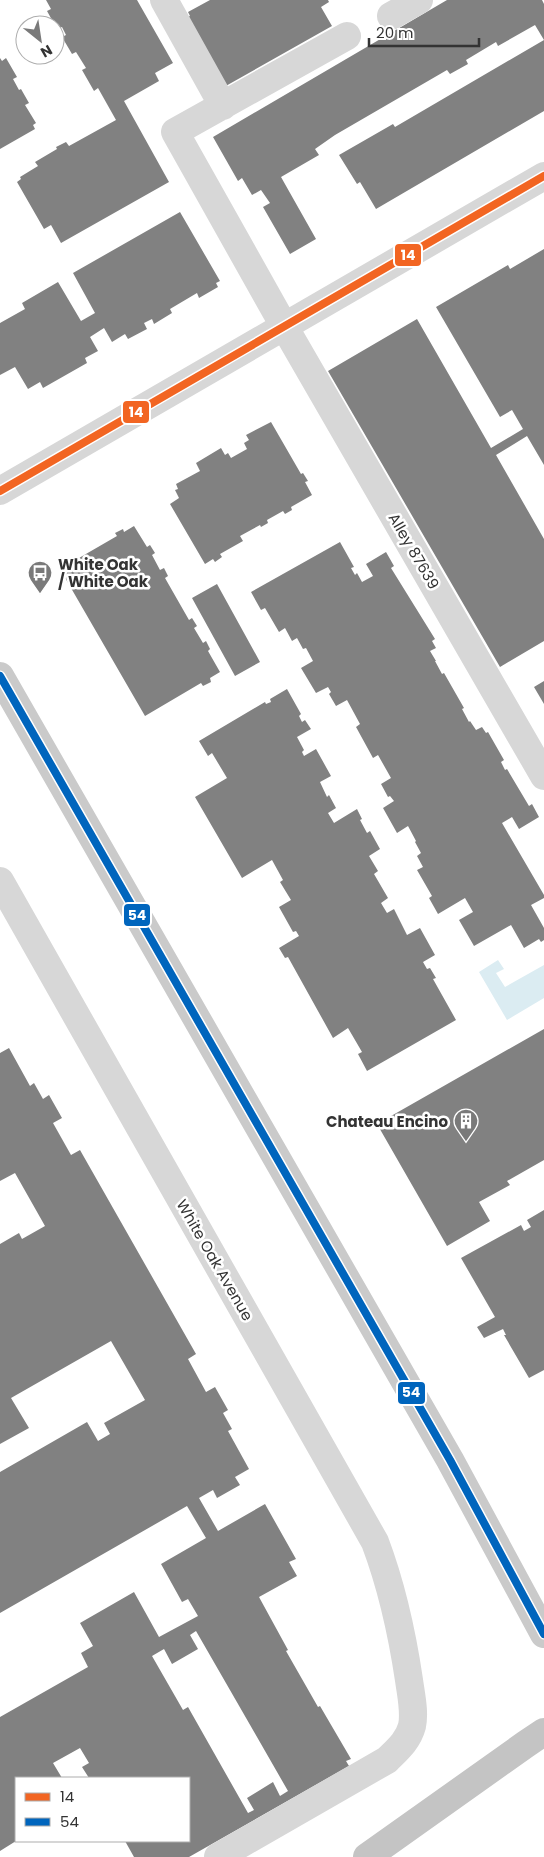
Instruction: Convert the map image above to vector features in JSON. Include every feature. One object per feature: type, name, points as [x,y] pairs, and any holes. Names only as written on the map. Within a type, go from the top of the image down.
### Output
[{"type":"highway","points":[[367,1857],[544,1732]]},
{"type":"main road","points":[[0,676],[450,1460],[544,1634]]},
{"type":"street","points":[[164,0],[223,106],[347,36]]},
{"type":"street","points":[[391,16],[419,0]]},
{"type":"street","name":"Alley 87639","points":[[223,106],[175,132],[284,326],[544,776]]},
{"type":"street","points":[[0,491],[544,176]]},
{"type":"street","name":"White Oak Avenue","points":[[0,881],[375,1542],[386,1571],[405,1649],[413,1706],[412,1724],[408,1738],[387,1760],[218,1857]]},
{"type":"shaded area","points":[[498,960],[504,969],[496,973],[505,987],[544,965],[544,998],[507,1020],[479,972]]},
{"type":"building","points":[[46,0],[137,0],[173,63],[155,73],[159,81],[124,101],[169,182],[61,243],[51,225],[44,229],[17,182],[21,179],[20,177],[38,166],[35,162],[57,149],[56,147],[66,142],[69,146],[116,120],[98,88],[94,91],[82,70],[86,68],[76,52],[72,54],[65,42],[65,15],[49,15],[47,11],[51,9]]},
{"type":"building","points":[[210,0],[328,0],[329,2],[321,7],[332,26],[224,87],[185,18],[190,16],[188,12]]},
{"type":"building","points":[[447,0],[542,0],[544,4],[544,40],[535,25],[498,46],[496,42],[466,60],[468,64],[450,74],[447,70],[335,135],[315,149],[319,155],[281,177],[316,239],[290,254],[263,207],[270,203],[261,190],[252,195],[242,178],[238,181],[213,137]]},
{"type":"building","points":[[544,40],[544,111],[376,209],[360,182],[357,184],[339,155],[393,124],[395,127]]},
{"type":"building","points":[[0,58],[2,61],[6,58],[17,77],[13,79],[29,103],[25,105],[36,123],[33,125],[35,129],[0,149]]},
{"type":"building","points":[[180,212],[220,281],[216,283],[218,287],[199,298],[197,293],[170,309],[172,313],[154,324],[152,319],[144,323],[147,329],[128,339],[125,334],[112,342],[104,328],[90,337],[98,351],[85,358],[87,363],[43,388],[40,382],[28,389],[15,367],[0,375],[0,323],[25,309],[22,303],[58,282],[81,321],[95,313],[73,273]]},
{"type":"building","points":[[544,249],[544,465],[527,436],[496,455],[544,539],[544,641],[500,667],[328,371],[417,319],[491,448],[523,429],[512,410],[500,417],[436,307],[508,265],[510,269]]},
{"type":"building","points":[[271,422],[301,474],[303,473],[308,481],[305,482],[312,495],[291,507],[292,510],[285,514],[283,511],[267,520],[268,523],[261,527],[260,525],[240,536],[243,541],[220,554],[222,557],[215,562],[213,559],[205,564],[170,504],[179,498],[175,490],[178,489],[176,484],[200,471],[196,463],[221,448],[225,455],[228,453],[231,458],[247,449],[244,443],[249,440],[246,435]]},
{"type":"building","points":[[134,526],[147,547],[150,545],[155,553],[152,555],[160,570],[164,568],[168,576],[165,578],[189,620],[192,618],[197,626],[194,628],[203,643],[206,641],[210,649],[208,651],[220,672],[210,678],[211,682],[203,686],[201,683],[145,716],[60,569],[117,536],[115,533],[123,529],[124,532]]},
{"type":"building","points":[[340,542],[354,567],[351,568],[355,575],[357,573],[362,582],[373,576],[366,564],[386,552],[394,566],[391,568],[435,639],[432,641],[436,648],[430,651],[464,708],[462,709],[469,722],[476,730],[482,727],[486,733],[488,732],[504,760],[501,762],[505,770],[507,769],[529,806],[532,804],[539,817],[519,829],[512,817],[502,823],[544,895],[544,898],[531,905],[544,928],[544,940],[541,942],[539,939],[524,948],[511,925],[474,946],[459,920],[473,912],[465,898],[438,914],[429,898],[432,896],[417,870],[423,867],[417,856],[421,853],[416,841],[408,826],[397,833],[383,808],[394,801],[390,796],[388,797],[381,784],[391,778],[378,755],[373,758],[356,727],[360,724],[347,700],[336,706],[329,694],[331,692],[328,687],[316,693],[301,668],[313,661],[306,648],[303,649],[297,638],[292,641],[285,628],[279,632],[265,608],[261,610],[251,592]]},
{"type":"building","points":[[217,584],[260,662],[235,676],[192,598]]},
{"type":"building","points":[[544,681],[544,704],[534,687]]},
{"type":"building","points":[[287,689],[301,714],[299,716],[302,722],[305,720],[311,729],[297,737],[304,750],[302,752],[304,756],[316,749],[331,776],[320,782],[327,797],[329,795],[336,808],[328,813],[334,823],[357,809],[367,833],[370,831],[380,849],[369,856],[378,871],[374,874],[388,898],[381,903],[387,913],[394,909],[407,935],[420,928],[435,955],[423,962],[427,969],[430,968],[436,978],[433,979],[456,1020],[367,1071],[358,1054],[362,1052],[348,1028],[333,1038],[288,957],[285,958],[279,948],[299,936],[296,931],[293,932],[279,907],[291,900],[280,882],[283,880],[272,860],[242,878],[195,797],[227,778],[212,753],[208,756],[199,741],[265,702],[266,704],[271,702],[270,699]]},
{"type":"building","name":"Chateau Encino","points":[[544,1029],[544,1160],[507,1181],[510,1185],[479,1202],[490,1221],[447,1246],[377,1124]]},
{"type":"building","points":[[9,1048],[30,1086],[34,1083],[43,1099],[49,1095],[62,1118],[53,1123],[71,1155],[80,1150],[196,1354],[188,1359],[206,1392],[215,1387],[228,1410],[223,1413],[232,1429],[228,1431],[249,1469],[235,1477],[240,1485],[217,1498],[213,1490],[199,1498],[218,1531],[265,1504],[296,1559],[289,1562],[297,1576],[259,1597],[288,1650],[286,1651],[351,1759],[346,1761],[349,1766],[189,1857],[134,1857],[126,1842],[190,1842],[190,1777],[88,1777],[82,1767],[89,1763],[80,1748],[53,1763],[61,1777],[15,1777],[15,1842],[0,1851],[0,1717],[88,1667],[81,1653],[93,1646],[80,1623],[134,1592],[159,1637],[198,1616],[188,1599],[182,1602],[161,1564],[206,1538],[187,1506],[0,1613],[0,1472],[87,1422],[98,1441],[110,1434],[104,1423],[145,1400],[111,1341],[11,1398],[29,1428],[0,1444],[0,1244],[19,1233],[22,1239],[45,1226],[15,1173],[0,1181],[0,1053]],"holes":[[[196,1631],[288,1791],[280,1796],[273,1782],[247,1798],[254,1810],[248,1813],[188,1707],[183,1710],[152,1656],[164,1649],[172,1664],[198,1649],[190,1635]]]},
{"type":"building","points":[[544,1210],[544,1370],[529,1378],[504,1335],[506,1335],[503,1329],[484,1338],[477,1327],[495,1317],[461,1258],[521,1225],[524,1231],[531,1227],[527,1220]]},
{"type":"transit line","name":"14","points":[[0,491],[544,176]]},
{"type":"transit line","name":"54","points":[[0,676],[450,1460],[544,1634]]},
{"type":"place","name":"White Oak / White Oak","points":[[40,594]]},
{"type":"place","name":"Chateau Encino","points":[[466,1142]]}]
